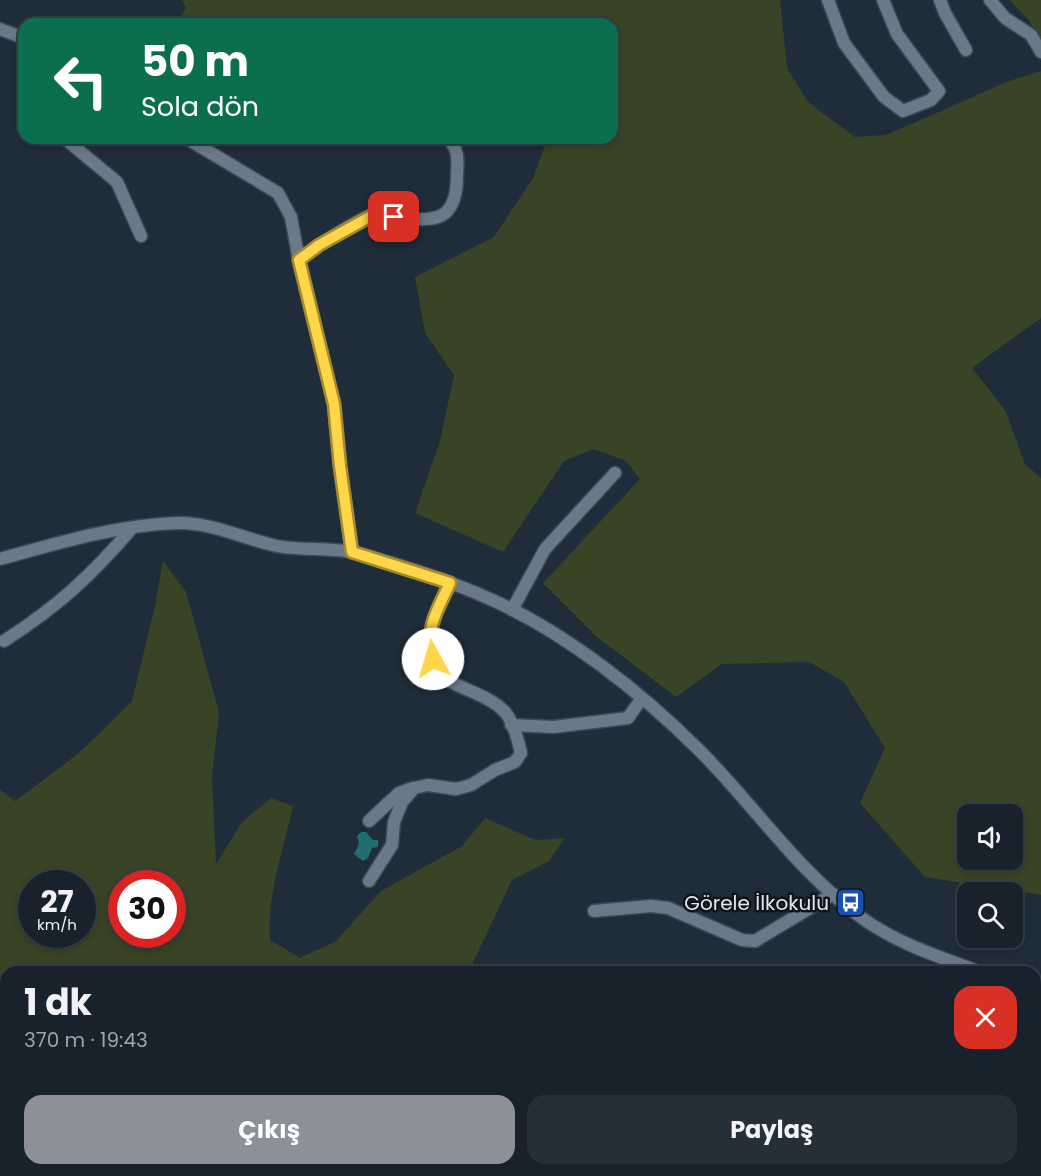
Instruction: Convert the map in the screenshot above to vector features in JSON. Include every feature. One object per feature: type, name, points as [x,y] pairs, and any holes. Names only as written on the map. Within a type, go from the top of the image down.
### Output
[{"type":"street","points":[[828,0],[844,43],[884,97],[903,111],[930,100],[939,91],[897,34],[883,0]]},
{"type":"street","points":[[940,0],[966,50]]},
{"type":"street","points":[[990,0],[1005,18],[1031,35],[1041,52]]},
{"type":"street","points":[[0,28],[18,36]]},
{"type":"street","points":[[71,144],[117,182],[141,236]]},
{"type":"street","points":[[196,144],[278,193],[291,217],[299,260],[334,404],[352,552]]},
{"type":"street","points":[[299,260],[319,245],[373,215],[434,219],[445,214],[455,202],[457,195],[458,157],[453,144]]},
{"type":"street","points":[[512,610],[545,549],[615,473]]},
{"type":"street","points":[[0,560],[82,536],[182,522],[278,546],[352,552],[450,583],[512,610],[583,652],[642,698],[701,752],[783,846],[864,920],[890,935],[966,966]]},
{"type":"street","points":[[4,641],[36,621],[76,589],[132,528]]},
{"type":"street","points":[[369,820],[399,793],[428,785],[456,789],[515,762],[521,753],[512,725],[504,711],[481,696],[449,681],[433,659],[429,642],[430,627],[450,583]]},
{"type":"street","points":[[512,725],[553,727],[628,718],[642,698]]},
{"type":"street","points":[[369,881],[392,845],[394,822],[402,802],[414,788]]},
{"type":"street","points":[[594,911],[651,906],[668,909],[742,940],[754,941],[833,894]]},
{"type":"shaded area","points":[[182,0],[780,0],[787,68],[808,102],[855,137],[886,135],[1009,81],[1041,71],[1041,318],[972,368],[1005,410],[1025,464],[1041,478],[1041,895],[1023,892],[1023,882],[957,882],[925,877],[860,803],[885,748],[844,682],[809,662],[722,664],[676,697],[597,637],[543,583],[640,479],[626,461],[594,449],[564,461],[503,552],[415,513],[440,441],[454,375],[425,333],[415,277],[494,237],[533,178],[546,144],[618,144],[618,18],[179,18],[186,8]]},
{"type":"shaded area","points":[[1010,0],[1041,0],[1041,44],[1030,22]]},
{"type":"shaded area","points":[[163,561],[186,592],[219,712],[212,777],[216,864],[242,822],[271,798],[293,806],[273,889],[270,940],[300,958],[336,941],[381,891],[462,846],[485,818],[535,840],[565,838],[549,861],[512,880],[471,966],[0,966],[0,790],[15,801],[79,753],[132,701],[155,606]]},
{"type":"shaded area","points":[[361,832],[366,832],[373,840],[378,840],[378,847],[372,848],[368,858],[363,861],[354,854],[359,844],[357,836]]},
{"type":"place","name":"Görele İlkokulu","points":[[850,903]]},
{"type":"route","points":[[394,217],[373,215],[319,245],[299,260],[334,404],[352,552],[450,583],[430,627],[429,642],[433,659]]}]
